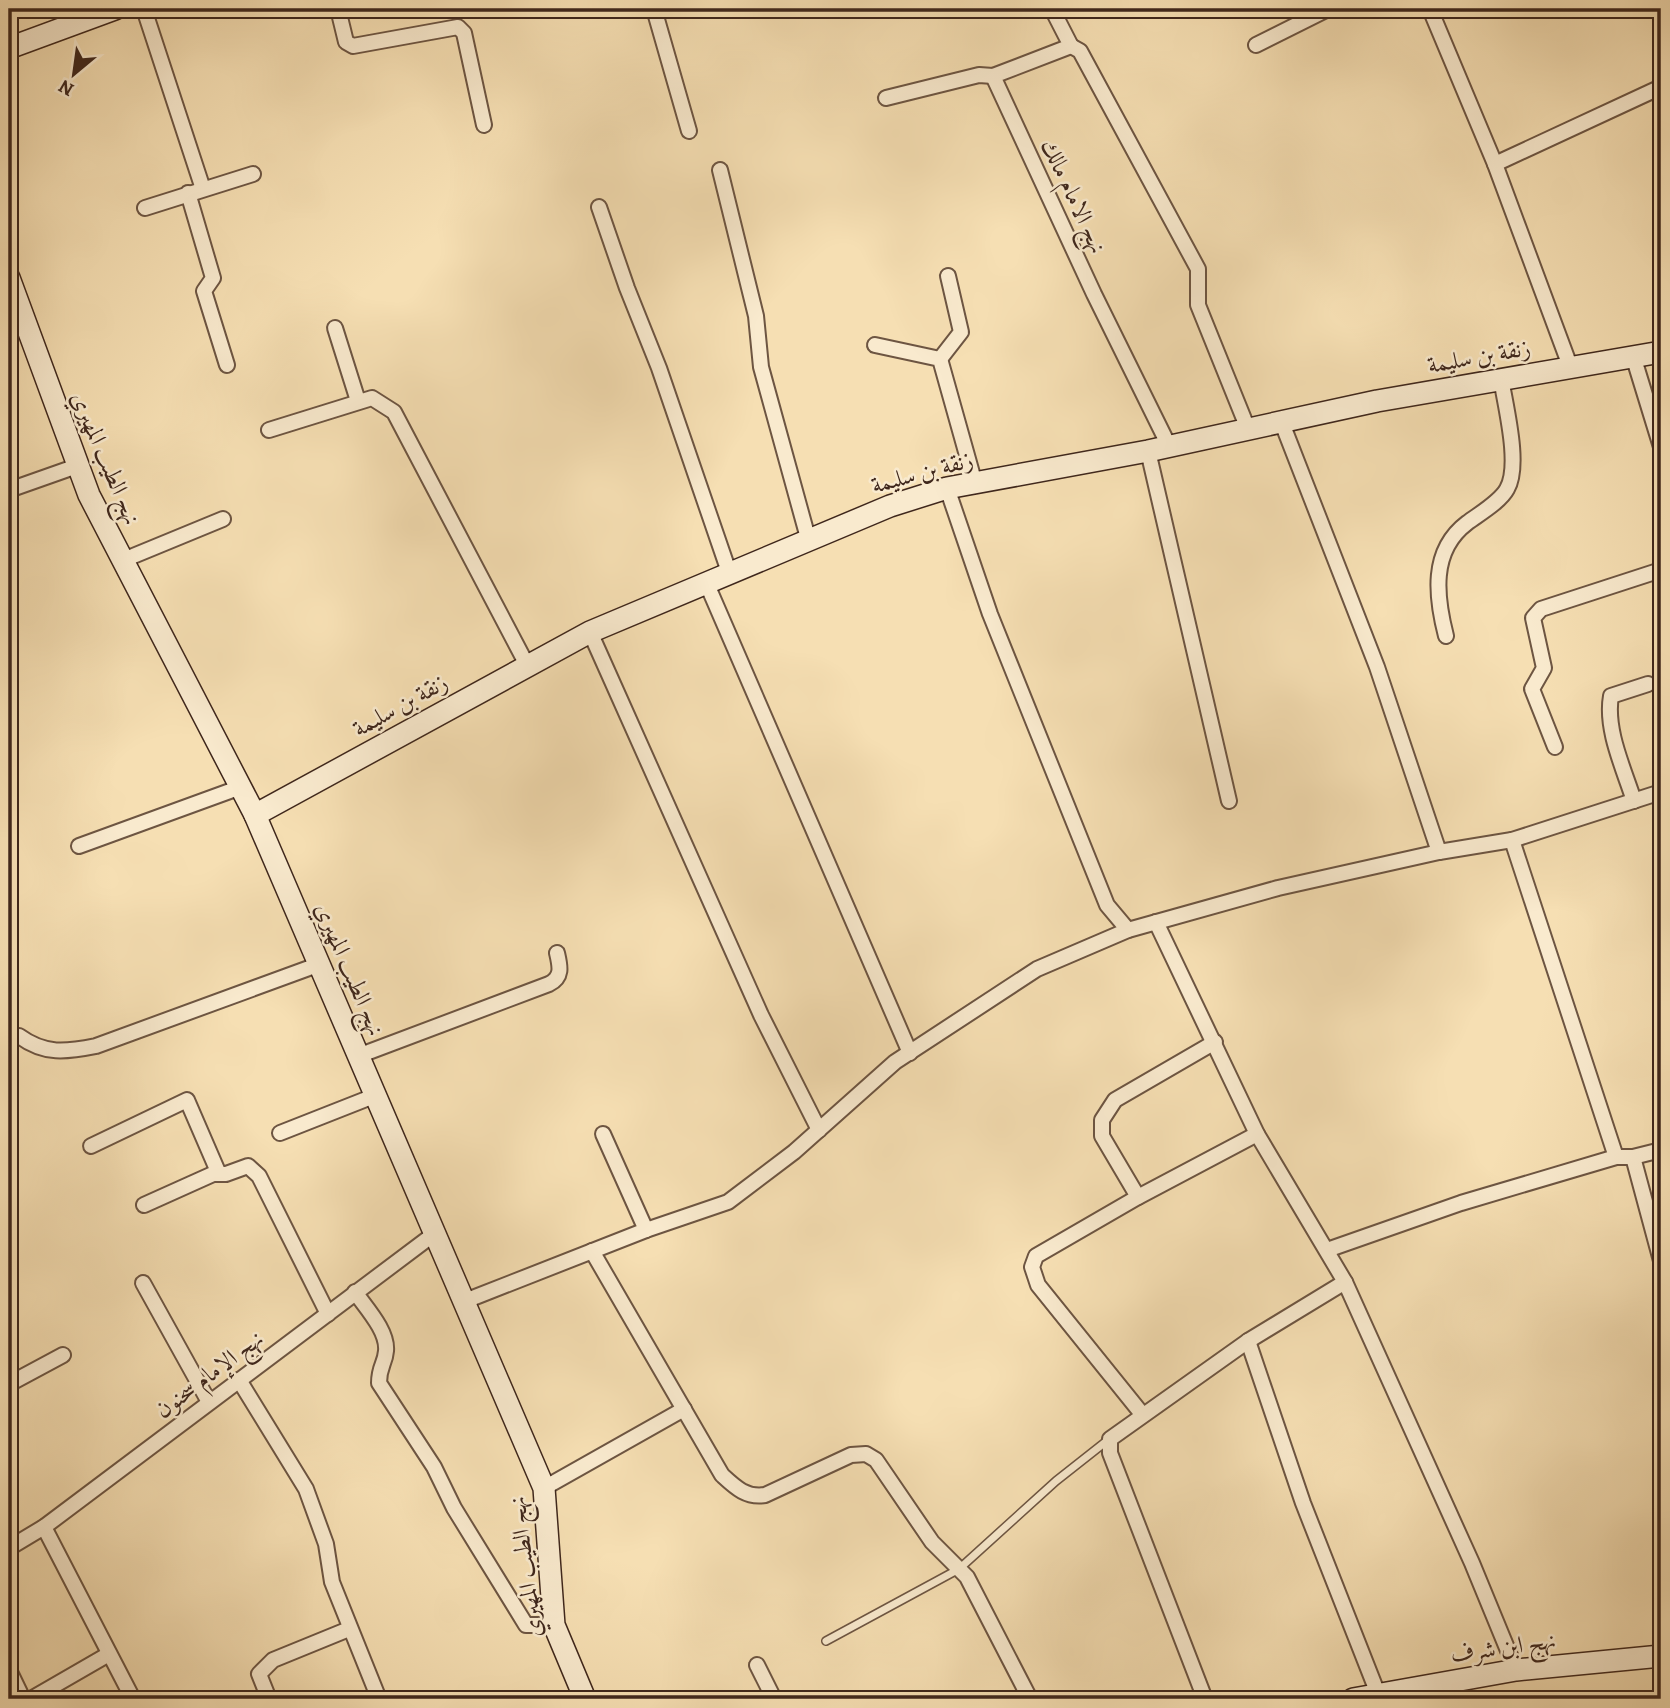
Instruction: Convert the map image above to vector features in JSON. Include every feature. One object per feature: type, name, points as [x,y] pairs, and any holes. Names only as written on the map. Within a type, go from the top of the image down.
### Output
[{"type":"street","points":[[9,48],[114,9]]},
{"type":"street","points":[[144,9],[203,189]]},
{"type":"street","points":[[338,9],[346,42],[353,46],[458,27],[464,33],[484,125]]},
{"type":"street","points":[[654,9],[689,131]]},
{"type":"street","points":[[1052,9],[1071,46],[1080,51],[1198,269],[1198,305],[1248,429]]},
{"type":"street","points":[[1256,45],[1328,9]]},
{"type":"street","points":[[1430,9],[1495,164],[1570,366]]},
{"type":"street","points":[[886,98],[979,75],[993,76],[1071,46]]},
{"type":"street","name":"نهج الامام مالك","points":[[993,76],[1094,294],[1159,448],[1229,801]]},
{"type":"street","points":[[1495,164],[1661,87]]},
{"type":"street","points":[[720,170],[756,316],[761,367],[808,538]]},
{"type":"street","points":[[145,208],[253,174]]},
{"type":"street","points":[[188,193],[213,278],[204,291],[226,365]]},
{"type":"street","points":[[599,207],[659,368],[729,572]]},
{"type":"street","points":[[940,359],[961,332],[948,275]]},
{"type":"street","name":"نهج الطيب المهيري","points":[[9,278],[77,466],[121,561],[255,815],[544,1488],[554,1625],[585,1699]]},
{"type":"street","points":[[335,328],[358,401]]},
{"type":"street","points":[[875,345],[940,359]]},
{"type":"street","name":"زنقة بن سليمة","points":[[255,815],[590,632],[808,538],[890,506],[947,488],[1159,448],[1377,401],[1570,366],[1634,359],[1661,352]]},
{"type":"street","points":[[940,359],[975,484]]},
{"type":"street","points":[[1634,359],[1661,447]]},
{"type":"street","points":[[1446,636],[1437,587],[1440,563],[1461,528],[1507,490],[1514,470],[1501,378]]},
{"type":"street","points":[[269,430],[372,398],[394,412],[527,665]]},
{"type":"street","points":[[1282,423],[1377,667],[1439,852]]},
{"type":"street","points":[[9,490],[77,466]]},
{"type":"street","points":[[947,488],[990,614],[1107,905],[1128,930]]},
{"type":"street","points":[[121,561],[223,519]]},
{"type":"street","points":[[1555,747],[1532,689],[1544,668],[1533,618],[1541,609],[1661,570]]},
{"type":"street","points":[[706,582],[910,1053]]},
{"type":"street","points":[[590,632],[761,1015],[819,1130]]},
{"type":"street","points":[[1634,801],[1615,742],[1609,704],[1611,696],[1648,684]]},
{"type":"street","points":[[79,846],[241,787]]},
{"type":"street","points":[[465,1301],[646,1230],[729,1202],[762,1179],[910,1053],[1037,969],[1128,930],[1278,888],[1439,852],[1512,840],[1661,792]]},
{"type":"street","points":[[1512,840],[1616,1157]]},
{"type":"street","points":[[1156,922],[1257,1134],[1345,1282],[1472,1563],[1516,1670]]},
{"type":"street","points":[[358,1056],[557,980],[560,972],[557,953]]},
{"type":"street","points":[[19,1036],[48,1051],[67,1052],[96,1046],[320,964]]},
{"type":"street","points":[[1138,1197],[1102,1136],[1106,1113],[1115,1100],[1214,1042]]},
{"type":"street","points":[[280,1133],[374,1096]]},
{"type":"street","points":[[91,1146],[187,1100],[219,1174]]},
{"type":"street","points":[[603,1134],[646,1230]]},
{"type":"street","points":[[1142,1414],[1038,1285],[1032,1267],[1036,1256],[1138,1197],[1257,1134]]},
{"type":"street","points":[[1327,1250],[1461,1203],[1616,1157],[1633,1157],[1661,1150]]},
{"type":"street","points":[[1633,1157],[1661,1261]]},
{"type":"street","points":[[144,1205],[213,1174],[248,1166],[259,1176],[328,1314]]},
{"type":"street","name":"نهج الإمام سحنون","points":[[9,1548],[44,1527],[435,1234]]},
{"type":"street","points":[[592,1251],[722,1475],[739,1490],[754,1496],[765,1495],[851,1455],[866,1454],[876,1460],[932,1542],[967,1577],[1030,1699]]},
{"type":"street","points":[[1205,1699],[1110,1453],[1110,1439],[1248,1341],[1345,1282]]},
{"type":"street","points":[[144,1283],[209,1402]]},
{"type":"street","points":[[355,1292],[386,1339],[386,1353],[379,1367],[380,1383],[434,1467],[461,1519],[526,1625],[554,1625]]},
{"type":"street","points":[[1248,1341],[1303,1503],[1379,1697]]},
{"type":"street","points":[[9,1384],[63,1355]]},
{"type":"street","points":[[239,1380],[306,1489],[326,1544],[332,1583],[379,1699]]},
{"type":"street","points":[[544,1488],[684,1409]]},
{"type":"street","points":[[44,1527],[133,1699]]},
{"type":"street","points":[[269,1699],[259,1674],[274,1660],[349,1629]]},
{"type":"street","points":[[31,1699],[109,1654]]},
{"type":"street","name":"نهج ابن شرف","points":[[1353,1699],[1379,1697],[1516,1670],[1661,1656]]},
{"type":"street","points":[[757,1665],[774,1699]]},
{"type":"street","points":[[9,1670],[23,1699]]},
{"type":"lane","points":[[826,1641],[959,1569],[1056,1481],[1110,1439]]}]
